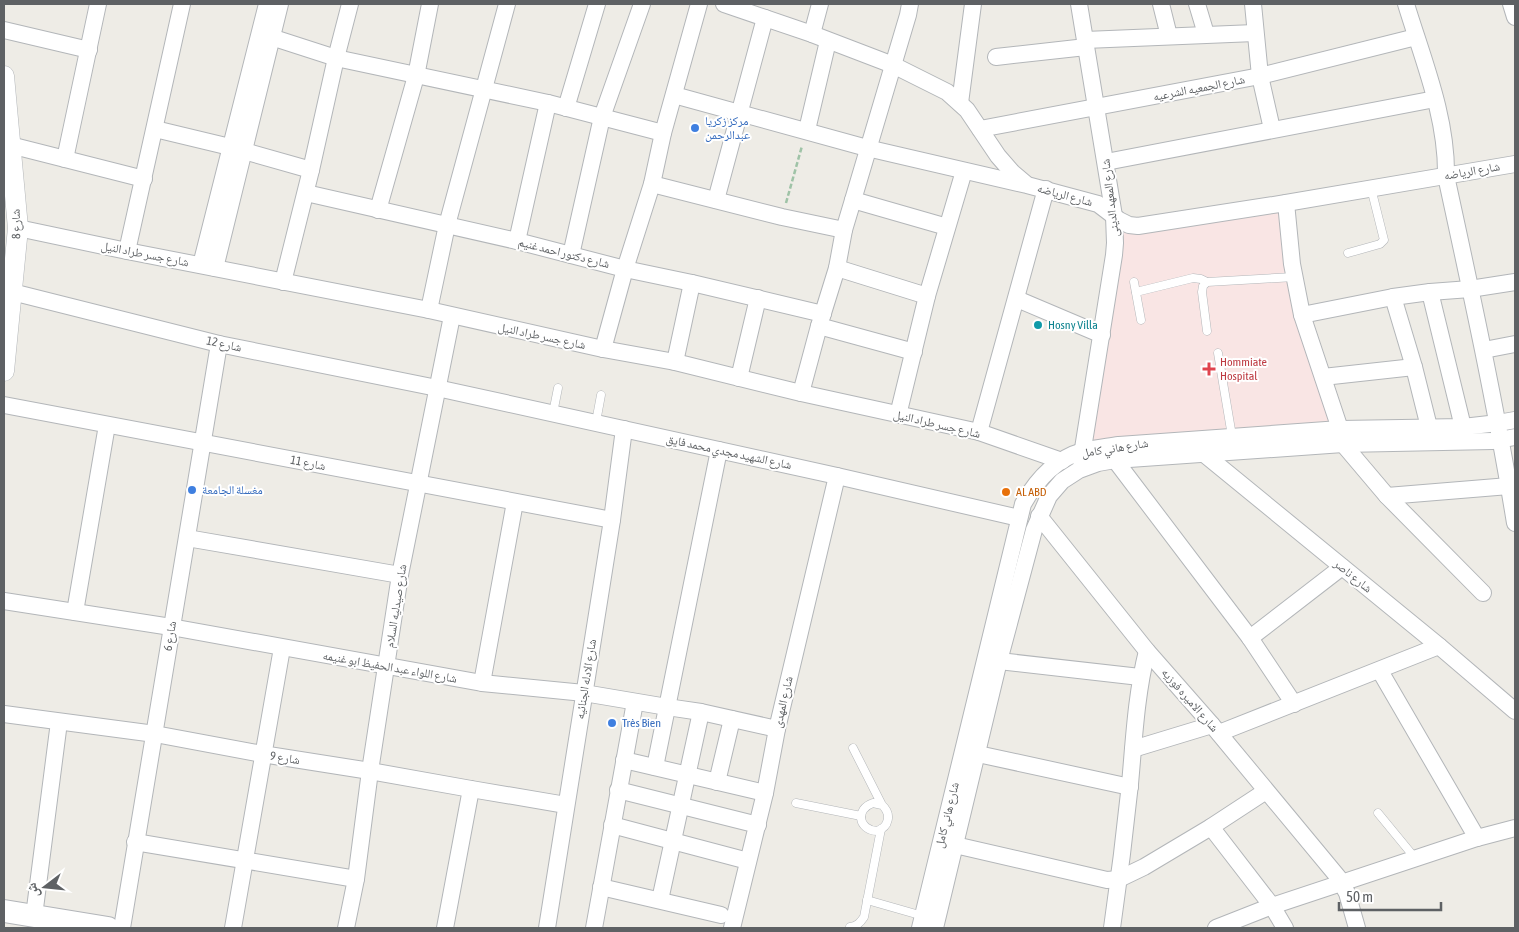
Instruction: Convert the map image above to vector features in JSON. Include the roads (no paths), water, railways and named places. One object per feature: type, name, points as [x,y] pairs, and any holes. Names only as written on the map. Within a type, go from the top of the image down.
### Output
[{"type":"main road","points":[[6,913],[108,928]]},
{"type":"street","points":[[65,158],[98,4]]},
{"type":"street","points":[[127,251],[182,4]]},
{"type":"street","points":[[208,267],[236,150],[267,4]]},
{"type":"street","points":[[236,150],[280,4]]},
{"type":"street","points":[[283,282],[306,193],[350,4]]},
{"type":"street","points":[[378,210],[416,76],[430,4]]},
{"type":"street","points":[[429,310],[447,225],[507,4]]},
{"type":"street","points":[[566,108],[597,4]]},
{"type":"street","points":[[571,255],[602,116],[642,4]]},
{"type":"street","points":[[603,349],[625,269],[652,184],[662,133],[699,4]]},
{"type":"street","points":[[724,4],[746,8],[765,18],[893,65],[947,92],[967,110],[998,156],[1012,172],[1028,185]]},
{"type":"street","points":[[812,34],[820,4]]},
{"type":"street","points":[[801,393],[837,268],[844,230],[910,4]]},
{"type":"street","points":[[960,103],[973,4]]},
{"type":"street","name":"شارع المعهد الدينى","points":[[1079,4],[1106,162],[1114,216],[1115,243],[1102,335],[1079,470]]},
{"type":"street","points":[[1161,4],[1169,36]]},
{"type":"street","points":[[1197,4],[1206,34]]},
{"type":"street","points":[[1252,4],[1260,76],[1272,129]]},
{"type":"street","points":[[1406,4],[1435,98],[1445,145],[1446,176],[1498,423],[1508,438],[1509,486],[1515,522]]},
{"type":"street","points":[[1511,4],[1515,17]]},
{"type":"street","points":[[716,200],[765,18]]},
{"type":"street","points":[[4,30],[89,50]]},
{"type":"street","points":[[996,57],[1086,43],[1169,36],[1255,33]]},
{"type":"street","name":"شارع الجمعيه الشرعيه","points":[[980,129],[1260,76],[1416,37]]},
{"type":"street","points":[[271,38],[336,58],[602,116],[662,133]]},
{"type":"street","points":[[806,130],[828,40]]},
{"type":"street","name":"شارع 8","points":[[4,76],[6,118],[10,145],[9,188],[18,228],[12,261],[12,292],[4,371]]},
{"type":"street","name":"شارع الرياضه","points":[[674,95],[867,148],[1028,185],[1098,204],[1128,225],[1138,226],[1515,164]]},
{"type":"street","points":[[1106,162],[1435,98]]},
{"type":"street","points":[[517,241],[548,104]]},
{"type":"street","points":[[155,129],[311,170]]},
{"type":"street","points":[[10,145],[144,178]]},
{"type":"street","points":[[898,415],[927,296],[964,171]]},
{"type":"street","points":[[652,184],[782,217],[844,230]]},
{"type":"street","points":[[979,432],[1046,190]]},
{"type":"street","name":"شارع دكتور احمد غنيم","points":[[306,193],[517,241],[625,269],[758,298],[914,352]]},
{"type":"street","points":[[853,200],[947,227]]},
{"type":"street","points":[[1286,203],[1289,246],[1302,315],[1342,436],[1387,496],[1483,593]]},
{"type":"street","name":"شارع جسر طراد النيل","points":[[18,228],[429,310],[603,349],[675,362],[801,393],[979,432],[1062,461]]},
{"type":"street","points":[[837,268],[927,296]]},
{"type":"street","points":[[1302,315],[1393,297],[1515,282]]},
{"type":"street","points":[[675,362],[692,283]]},
{"type":"street","name":"شارع 12","points":[[12,292],[219,344],[437,388]]},
{"type":"street","points":[[1430,292],[1463,427]]},
{"type":"street","points":[[1393,297],[1414,367],[1429,427]]},
{"type":"street","points":[[739,378],[758,298]]},
{"type":"street","points":[[1017,299],[1102,335]]},
{"type":"street","name":"شارع صيدليه السلام","points":[[346,928],[356,879],[370,771],[400,576],[417,483],[452,316]]},
{"type":"street","name":"شارع 6","points":[[122,928],[219,344]]},
{"type":"street","points":[[1484,350],[1515,344]]},
{"type":"street","points":[[1323,377],[1414,367]]},
{"type":"street","name":"شارع الشهيد مجدي محمد فايق","points":[[437,388],[1020,518]]},
{"type":"street","name":"شارع 11","points":[[4,405],[612,520]]},
{"type":"street","name":"شارع هاني كامل","points":[[921,922],[1034,530],[1049,496],[1062,481],[1079,470],[1098,463],[1115,460],[1203,453],[1429,427],[1463,427],[1515,420]]},
{"type":"street","points":[[75,612],[107,425]]},
{"type":"street","name":"شارع الادله الجنائيه","points":[[547,928],[612,520],[624,429]]},
{"type":"street","name":"شارع هاني كامل","points":[[936,928],[978,754],[1023,504],[1034,485],[1049,470],[1062,461],[1083,451],[1119,445],[1232,436],[1508,438]]},
{"type":"street","name":"شارع ناصر","points":[[1192,439],[1203,453],[1439,646],[1515,711]]},
{"type":"street","points":[[655,767],[718,450]]},
{"type":"street","points":[[1115,460],[1250,638],[1294,704]]},
{"type":"street","name":"شارع المهدى","points":[[732,928],[758,825],[777,729],[837,476]]},
{"type":"street","points":[[1387,496],[1509,486]]},
{"type":"street","points":[[482,683],[515,502]]},
{"type":"street","name":"شارع الاميره فوزيه","points":[[1039,516],[1147,652],[1216,729],[1342,883],[1347,893],[1356,928]]},
{"type":"street","points":[[187,538],[400,576]]},
{"type":"street","points":[[1250,638],[1342,567]]},
{"type":"street","name":"شارع اللواء عبد الحفيظ ابو غنيمه","points":[[4,601],[171,627],[482,683],[584,694],[701,712],[777,729]]},
{"type":"street","points":[[1133,749],[1216,729],[1294,704],[1439,646]]},
{"type":"street","points":[[233,928],[282,648]]},
{"type":"street","points":[[1112,928],[1130,787],[1140,677],[1147,652]]},
{"type":"street","points":[[993,668],[1140,677]]},
{"type":"street","points":[[1380,671],[1478,838]]},
{"type":"street","points":[[594,928],[635,702]]},
{"type":"street","points":[[660,900],[701,712]]},
{"type":"street","name":"شارع 9","points":[[4,714],[155,734],[566,805]]},
{"type":"street","points":[[717,782],[732,719]]},
{"type":"street","points":[[34,916],[59,722]]},
{"type":"street","points":[[978,754],[1130,787]]},
{"type":"street","points":[[624,760],[765,793]]},
{"type":"street","points":[[445,928],[470,789]]},
{"type":"street","points":[[618,790],[758,825]]},
{"type":"street","points":[[955,845],[1107,880],[1119,879],[1170,853],[1266,791]]},
{"type":"street","points":[[612,826],[748,862]]},
{"type":"street","points":[[1211,827],[1272,906],[1285,928]]},
{"type":"street","points":[[1216,928],[1272,906],[1478,838],[1515,828]]},
{"type":"street","points":[[136,842],[356,879]]},
{"type":"street","points":[[601,887],[721,914]]},
{"type":"lane","points":[[1348,253],[1380,244],[1384,240],[1371,188]]},
{"type":"lane","points":[[1136,292],[1194,278],[1207,282],[1294,277]]},
{"type":"lane","points":[[1134,282],[1141,320]]},
{"type":"lane","points":[[1207,282],[1203,286],[1202,292],[1207,331]]},
{"type":"lane","points":[[1218,353],[1232,436]]},
{"type":"lane","points":[[552,413],[558,388]]},
{"type":"lane","points":[[596,422],[601,396]]},
{"type":"lane","points":[[853,748],[882,805],[886,808],[889,818],[881,829],[877,831],[867,829],[861,816],[864,808],[868,804],[878,803],[882,805]]},
{"type":"lane","points":[[796,803],[861,816]]},
{"type":"lane","points":[[1378,813],[1415,859]]},
{"type":"lane","points":[[850,927],[856,926],[864,917],[881,829]]},
{"type":"lane","points":[[867,900],[921,922]]},
{"type":"place","name":"مركز زكريا عبدالرحمن","points":[[695,128]]},
{"type":"place","name":"Hosny Villa","points":[[1038,325]]},
{"type":"place","name":"Hommiate Hospital","points":[[1209,369]]},
{"type":"place","name":"مغسلة الجامعة","points":[[192,490]]},
{"type":"place","name":"AL ABD","points":[[1006,492]]},
{"type":"place","name":"Très Bien","points":[[612,723]]}]
